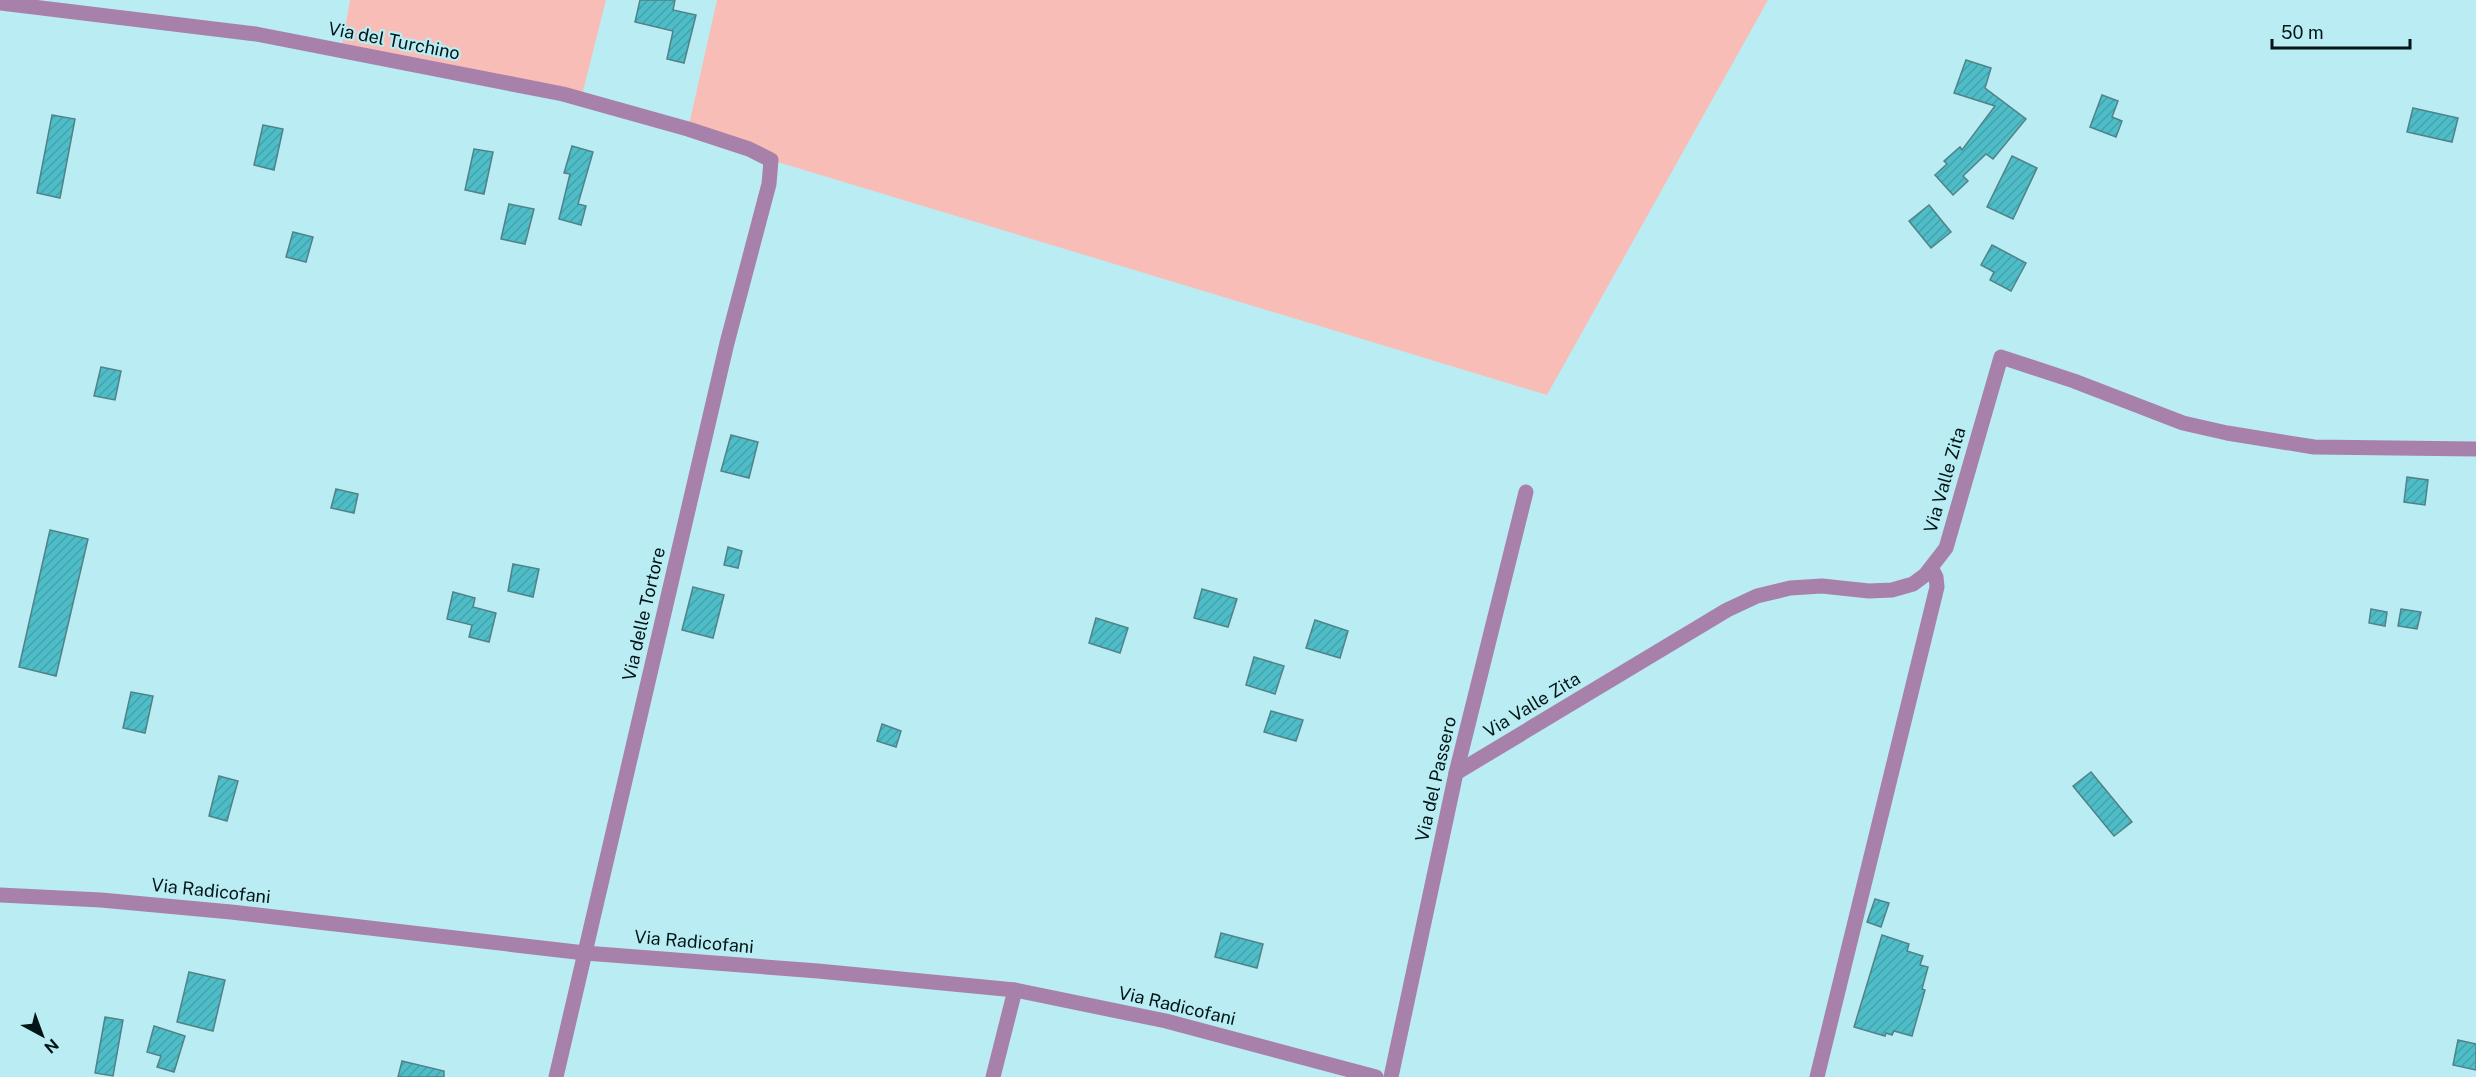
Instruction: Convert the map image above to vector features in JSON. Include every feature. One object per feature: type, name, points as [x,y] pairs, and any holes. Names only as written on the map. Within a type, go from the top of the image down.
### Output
[{"type":"street","name":"Via del Turchino","points":[[0,3],[256,34],[563,94],[688,129],[749,149],[771,159]]},
{"type":"street","name":"Via delle Tortore","points":[[556,1077],[727,343],[769,184],[771,159]]},
{"type":"street","name":"Via Valle Zita","points":[[1456,773],[1727,610],[1756,596],[1790,588],[1822,586],[1869,591],[1892,590],[1913,584],[1932,569],[1946,548],[2001,357],[2074,381],[2183,423],[2227,433],[2314,447],[2476,449]]},
{"type":"street","name":"Via del Passero","points":[[1391,1077],[1456,773],[1526,492]]},
{"type":"street","points":[[1817,1077],[1937,587],[1932,569]]},
{"type":"street","name":"Via Radicofani","points":[[0,895],[101,900],[224,911],[585,953],[818,971],[1015,990],[1166,1021],[1376,1077]]},
{"type":"street","points":[[993,1077],[1015,990]]},
{"type":"shaded area","points":[[350,0],[606,0],[581,99],[341,51]]},
{"type":"shaded area","points":[[717,0],[1768,0],[1547,395],[771,160],[688,129]]},
{"type":"building","points":[[640,0],[675,0],[673,10],[696,15],[684,63],[667,59],[673,31],[635,22]]},
{"type":"building","points":[[1966,60],[1991,68],[1985,88],[2026,119],[1993,159],[1986,154],[1963,176],[1968,181],[1953,195],[1935,175],[1947,164],[1944,161],[1960,147],[1962,150],[1995,106],[1954,93]]},
{"type":"building","points":[[2102,95],[2118,101],[2112,117],[2122,121],[2116,137],[2090,127]]},
{"type":"building","points":[[2413,108],[2458,118],[2452,142],[2407,132]]},
{"type":"building","points":[[52,115],[75,119],[60,198],[37,193]]},
{"type":"building","points":[[263,125],[283,129],[274,170],[254,165]]},
{"type":"building","points":[[572,146],[593,152],[578,204],[586,206],[581,225],[559,219],[570,174],[564,173]]},
{"type":"building","points":[[474,149],[493,152],[484,194],[465,190]]},
{"type":"building","points":[[2012,156],[2037,168],[2013,219],[1987,207]]},
{"type":"building","points":[[509,204],[534,209],[525,244],[501,239]]},
{"type":"building","points":[[1929,205],[1951,232],[1931,248],[1909,221]]},
{"type":"building","points":[[293,232],[313,237],[306,262],[286,257]]},
{"type":"building","points":[[1992,245],[2026,263],[2011,291],[1990,280],[1994,272],[1981,265]]},
{"type":"building","points":[[101,367],[121,371],[115,400],[94,396]]},
{"type":"building","points":[[731,435],[758,442],[749,478],[721,471]]},
{"type":"building","points":[[2407,477],[2428,480],[2425,505],[2404,502]]},
{"type":"building","points":[[336,489],[358,494],[354,513],[331,508]]},
{"type":"building","points":[[50,530],[88,539],[56,676],[19,667]]},
{"type":"building","points":[[728,547],[742,551],[738,568],[724,565]]},
{"type":"building","points":[[513,564],[539,569],[533,597],[508,591]]},
{"type":"building","points":[[693,587],[724,595],[713,638],[682,630]]},
{"type":"building","points":[[1202,589],[1237,599],[1228,627],[1194,618]]},
{"type":"building","points":[[453,592],[475,598],[473,607],[496,613],[489,642],[469,637],[472,625],[447,619]]},
{"type":"building","points":[[2371,609],[2387,612],[2385,626],[2369,623]]},
{"type":"building","points":[[2401,609],[2421,612],[2417,629],[2398,626]]},
{"type":"building","points":[[1096,618],[1128,628],[1120,653],[1089,643]]},
{"type":"building","points":[[1315,620],[1348,631],[1340,658],[1306,648]]},
{"type":"building","points":[[1254,657],[1284,666],[1275,694],[1246,685]]},
{"type":"building","points":[[131,692],[153,696],[145,733],[123,728]]},
{"type":"building","points":[[1271,711],[1303,720],[1296,741],[1264,732]]},
{"type":"building","points":[[882,724],[901,731],[896,747],[877,741]]},
{"type":"building","points":[[2091,772],[2132,822],[2114,836],[2073,786]]},
{"type":"building","points":[[219,776],[238,781],[227,821],[209,816]]},
{"type":"building","points":[[1875,899],[1889,903],[1881,927],[1867,922]]},
{"type":"building","points":[[1221,933],[1263,944],[1257,968],[1215,957]]},
{"type":"building","points":[[1882,935],[1909,944],[1907,951],[1923,956],[1920,965],[1928,967],[1922,989],[1925,990],[1912,1036],[1894,1031],[1892,1035],[1886,1033],[1885,1036],[1854,1027]]},
{"type":"building","points":[[189,972],[225,980],[213,1031],[177,1022]]},
{"type":"building","points":[[105,1017],[123,1020],[113,1076],[95,1073]]},
{"type":"building","points":[[154,1026],[185,1036],[174,1072],[157,1067],[161,1056],[147,1052]]},
{"type":"building","points":[[2458,1040],[2476,1044],[2476,1070],[2453,1065]]},
{"type":"building","points":[[402,1061],[444,1071],[444,1077],[398,1077]]}]
